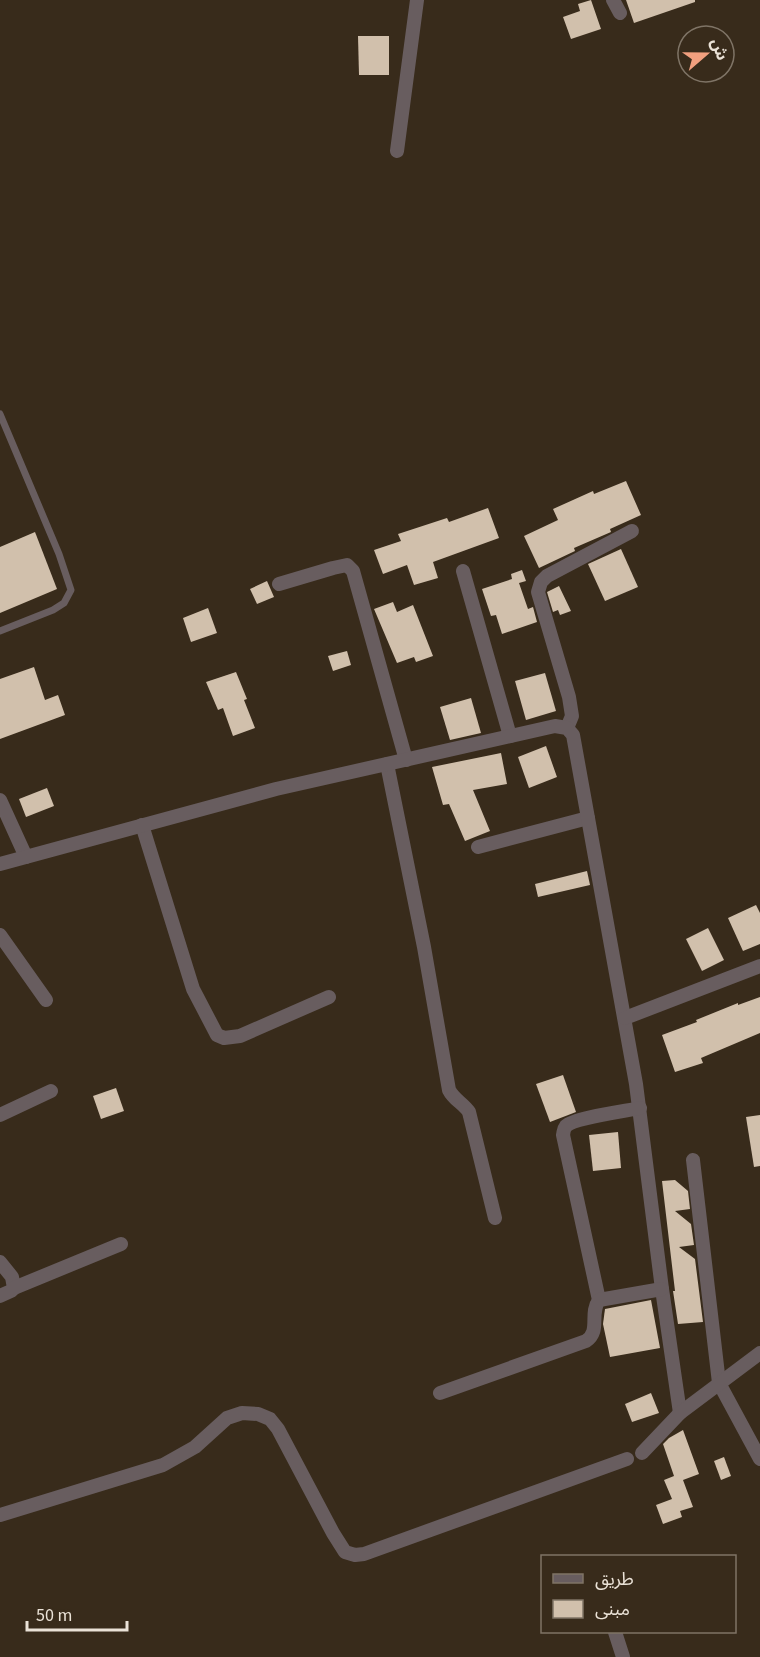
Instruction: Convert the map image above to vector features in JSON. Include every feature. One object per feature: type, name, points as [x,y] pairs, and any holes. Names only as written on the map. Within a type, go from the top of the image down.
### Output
[{"type":"street","points":[[397,151],[417,0]]},
{"type":"street","points":[[613,0],[620,13]]},
{"type":"street","points":[[567,728],[572,716],[569,697],[538,592],[541,582],[546,576],[632,531]]},
{"type":"street","points":[[279,584],[333,568],[346,566],[353,571],[406,760]]},
{"type":"street","points":[[463,571],[510,736]]},
{"type":"street","points":[[0,864],[276,789],[555,726],[567,728],[573,735],[640,1108],[662,1289],[681,1413]]},
{"type":"street","points":[[387,764],[450,1089],[453,1098],[464,1104],[469,1112],[495,1218]]},
{"type":"street","points":[[0,800],[26,857]]},
{"type":"street","points":[[478,847],[588,818]]},
{"type":"street","points":[[142,825],[193,989],[218,1035],[224,1038],[240,1036],[329,997]]},
{"type":"street","points":[[0,935],[46,1000]]},
{"type":"street","points":[[625,1018],[760,966]]},
{"type":"street","points":[[0,1115],[51,1091]]},
{"type":"street","points":[[599,1300],[563,1135],[564,1129],[567,1125],[579,1120],[640,1108]]},
{"type":"street","points":[[693,1160],[719,1383],[760,1459]]},
{"type":"street","points":[[0,1296],[14,1288],[121,1244]]},
{"type":"street","points":[[0,1262],[12,1277],[14,1288]]},
{"type":"street","points":[[440,1393],[586,1341],[592,1337],[595,1330],[594,1307],[599,1300],[662,1289]]},
{"type":"street","points":[[642,1453],[681,1413],[760,1353]]},
{"type":"street","points":[[0,1515],[163,1465],[195,1447],[227,1419],[242,1413],[258,1414],[270,1419],[278,1429],[333,1533],[345,1552],[355,1555],[364,1554],[627,1459]]},
{"type":"street","points":[[615,1633],[623,1657]]},
{"type":"lane","points":[[0,414],[59,554],[70,590],[64,603],[53,610],[0,632]]},
{"type":"building","points":[[591,0],[601,29],[571,39],[563,17],[580,11],[578,4]]},
{"type":"building","points":[[626,0],[695,0],[695,2],[634,23]]},
{"type":"building","points":[[358,36],[389,36],[389,75],[359,75]]},
{"type":"building","points":[[626,481],[641,515],[610,529],[611,532],[574,548],[575,551],[539,568],[524,536],[558,520],[553,509],[593,491],[594,494]]},
{"type":"building","points":[[488,508],[499,538],[433,562],[438,578],[414,585],[407,565],[383,574],[374,550],[401,541],[398,534],[447,518],[449,522]]},
{"type":"building","points":[[35,532],[57,589],[0,613],[0,547]]},
{"type":"building","points":[[621,549],[638,587],[605,601],[588,564]]},
{"type":"building","points":[[522,570],[526,581],[519,583],[528,609],[533,607],[537,622],[502,634],[496,615],[491,616],[482,589],[512,579],[511,574]]},
{"type":"building","points":[[267,581],[274,597],[257,604],[250,589]]},
{"type":"building","points":[[559,586],[571,611],[560,615],[558,610],[553,612],[547,592]]},
{"type":"building","points":[[393,602],[397,612],[413,605],[433,656],[416,662],[414,657],[397,663],[374,609]]},
{"type":"building","points":[[208,608],[217,633],[191,642],[183,618]]},
{"type":"building","points":[[347,651],[351,665],[333,671],[328,656]]},
{"type":"building","points":[[34,667],[45,700],[58,695],[65,715],[0,739],[0,679]]},
{"type":"building","points":[[236,672],[255,728],[233,736],[223,708],[218,710],[206,682]]},
{"type":"building","points":[[545,673],[556,711],[526,720],[515,681]]},
{"type":"building","points":[[471,698],[481,733],[450,740],[440,707]]},
{"type":"building","points":[[546,746],[557,777],[529,788],[518,757]]},
{"type":"building","points":[[501,753],[507,784],[473,790],[490,831],[465,841],[449,804],[443,805],[432,767]]},
{"type":"building","points":[[47,788],[54,806],[26,817],[19,799]]},
{"type":"building","points":[[587,871],[590,885],[538,897],[535,884]]},
{"type":"building","points":[[756,905],[760,913],[760,944],[743,951],[728,918]]},
{"type":"building","points":[[708,928],[724,960],[702,971],[686,939]]},
{"type":"building","points":[[760,997],[760,1033],[701,1058],[703,1063],[675,1072],[662,1035],[738,1003],[738,1005]]},
{"type":"building","points":[[563,1075],[576,1112],[550,1122],[536,1084]]},
{"type":"building","points":[[116,1088],[124,1111],[101,1119],[93,1096]]},
{"type":"building","points":[[760,1115],[760,1166],[754,1167],[746,1117]]},
{"type":"building","points":[[618,1132],[621,1168],[593,1171],[589,1135]]},
{"type":"building","points":[[675,1180],[688,1191],[690,1209],[675,1211],[691,1224],[694,1245],[679,1247],[695,1259],[703,1322],[678,1324],[662,1181]]},
{"type":"building","points":[[651,1300],[660,1348],[610,1357],[603,1324],[605,1309]]},
{"type":"building","points":[[651,1393],[659,1413],[632,1422],[625,1404]]},
{"type":"building","points":[[683,1430],[699,1474],[683,1480],[693,1507],[680,1511],[682,1517],[663,1524],[656,1505],[672,1499],[664,1480],[674,1476],[663,1444]]},
{"type":"building","points":[[724,1457],[731,1476],[721,1480],[714,1461]]}]
